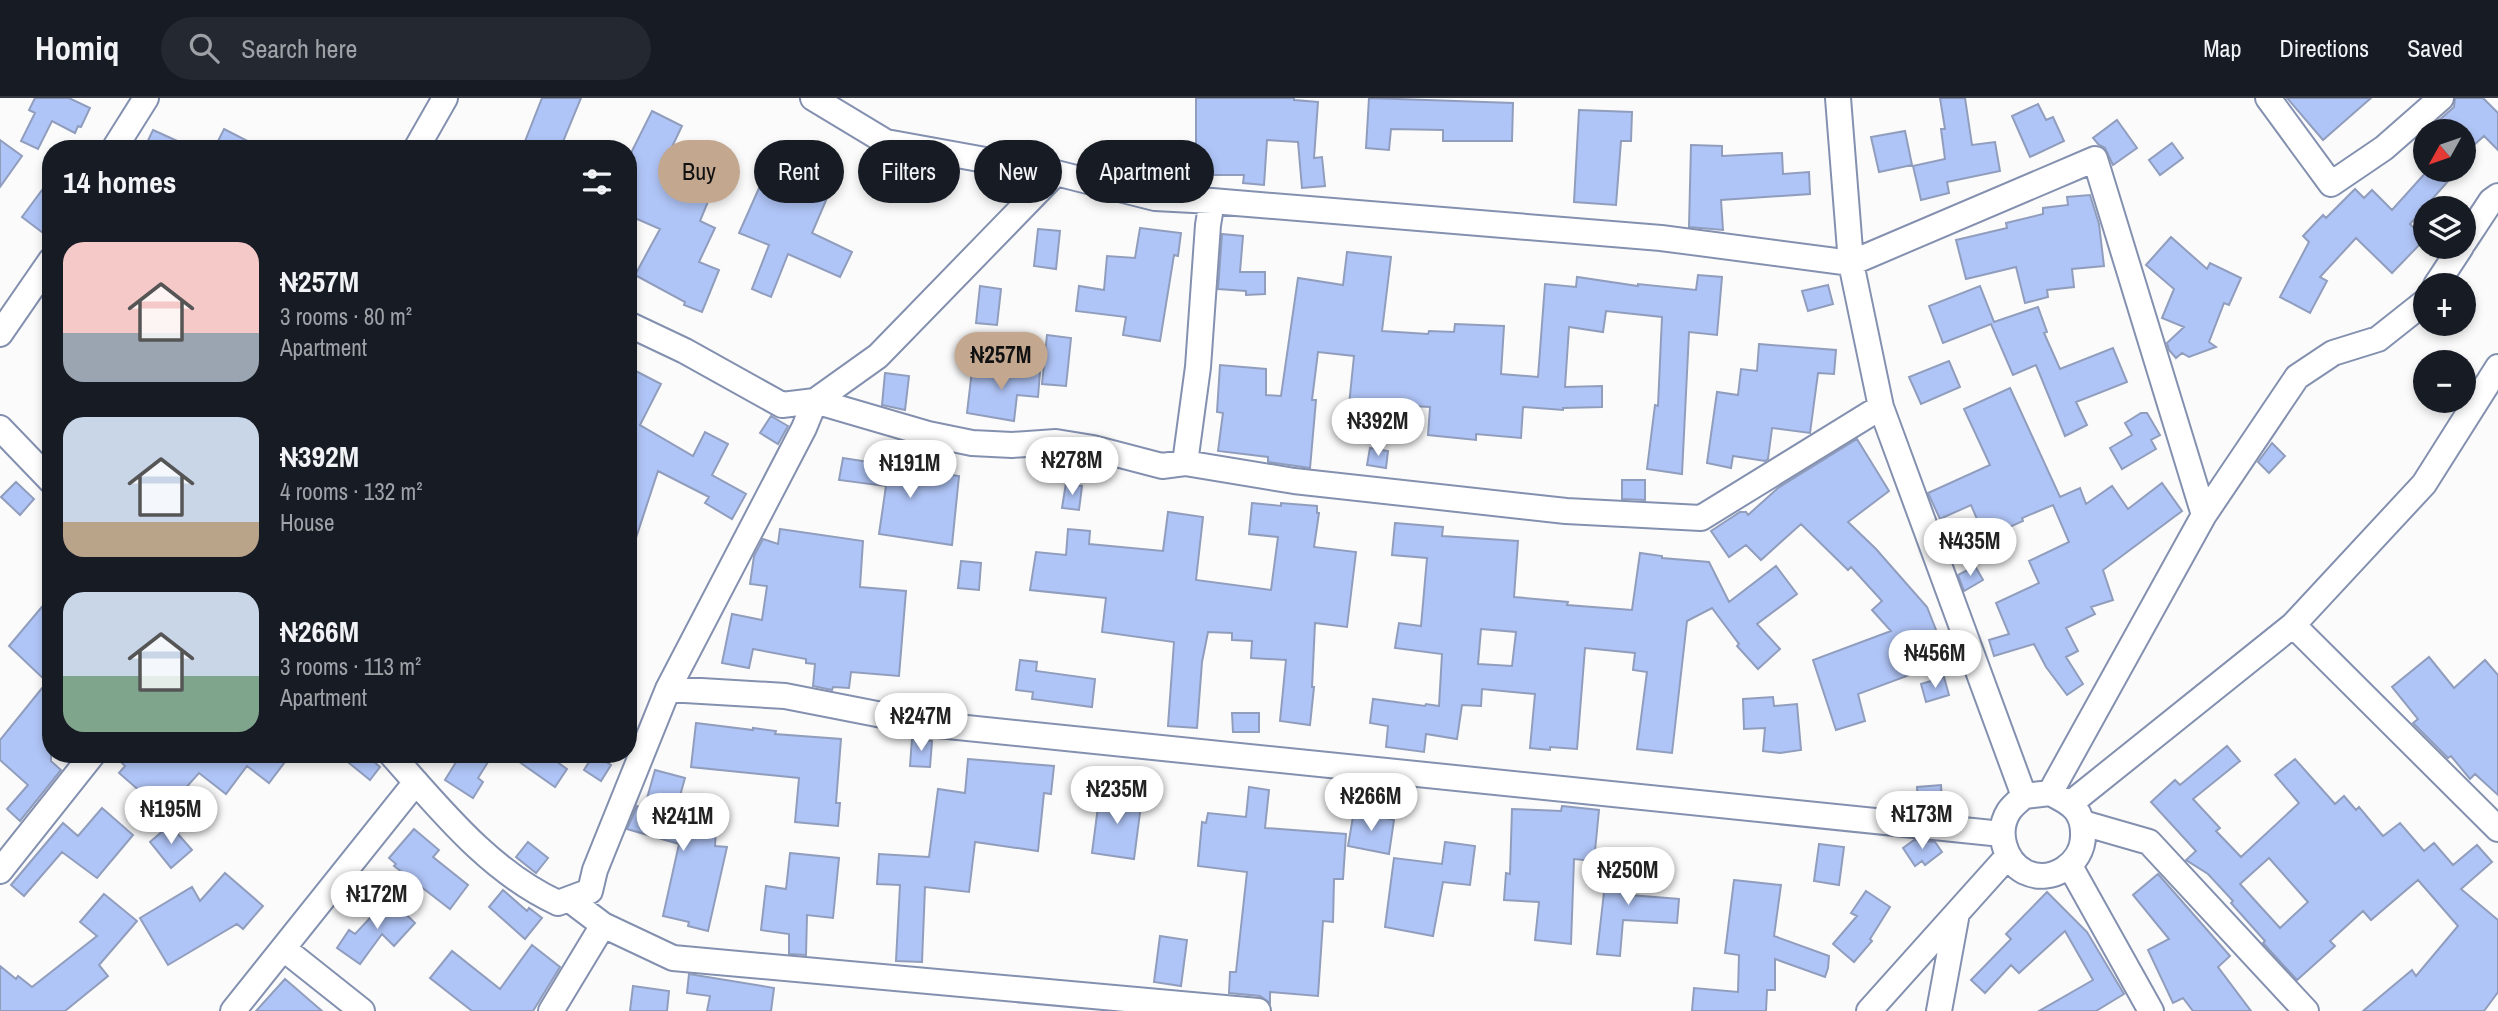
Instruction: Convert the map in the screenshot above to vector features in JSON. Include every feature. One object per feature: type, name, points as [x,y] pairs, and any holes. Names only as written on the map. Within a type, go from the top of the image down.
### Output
[{"type":"street","points":[[120,140],[146,98]]},
{"type":"street","points":[[421,140],[444,98]]},
{"type":"street","points":[[813,98],[886,142],[974,158]]},
{"type":"street","points":[[1838,98],[1852,263],[1881,407],[2024,796]]},
{"type":"street","points":[[2268,98],[2331,184],[2384,148],[2441,98]]},
{"type":"street","points":[[1214,201],[1661,238],[1852,263],[2095,159],[2204,515]]},
{"type":"street","points":[[2476,224],[2491,201],[2498,196]]},
{"type":"street","points":[[399,763],[471,842],[534,892],[558,903],[590,891],[595,870],[668,689],[804,428],[815,401],[878,356],[1027,203]]},
{"type":"street","points":[[1185,463],[1199,367],[1212,203]]},
{"type":"street","points":[[0,334],[42,273]]},
{"type":"street","points":[[668,689],[785,696],[928,724],[2005,845],[2026,872],[2049,876],[2070,866],[2083,847],[2068,807],[2204,515],[2297,377],[2333,353],[2378,339],[2413,311]]},
{"type":"street","points":[[637,328],[685,351],[782,405],[815,401],[972,443],[1012,445],[1056,442],[1093,448],[1162,466],[1185,463],[1294,481],[1552,509],[1701,518],[1881,407]]},
{"type":"street","points":[[2068,807],[2293,625],[2424,484],[2498,367]]},
{"type":"street","points":[[2,435],[42,473]]},
{"type":"street","points":[[2293,625],[2498,828]]},
{"type":"street","points":[[0,872],[86,763]]},
{"type":"street","points":[[233,1011],[416,782]]},
{"type":"street","points":[[2024,796],[2068,807],[2149,842],[2306,1011]]},
{"type":"street","points":[[1869,1011],[1957,913],[2005,845],[2009,811],[2024,796]]},
{"type":"street","points":[[2070,866],[2151,1011]]},
{"type":"street","points":[[570,900],[603,925],[673,958],[1258,1011]]},
{"type":"street","points":[[1939,1011],[1957,913]]},
{"type":"street","points":[[551,1011],[603,925]]},
{"type":"street","points":[[284,949],[362,1011]]},
{"type":"building","points":[[35,98],[69,98],[90,108],[75,133],[52,121],[38,149],[21,141],[35,113],[29,110]]},
{"type":"building","points":[[542,98],[581,98],[564,140],[526,140]]},
{"type":"building","points":[[1196,98],[1294,98],[1318,102],[1314,158],[1322,157],[1325,186],[1302,188],[1298,142],[1267,140],[1264,185],[1243,183],[1244,175],[1214,175],[1214,140],[1196,140]]},
{"type":"building","points":[[1369,98],[1513,103],[1512,141],[1443,141],[1443,130],[1391,129],[1389,150],[1366,148]]},
{"type":"building","points":[[1940,98],[1965,98],[1972,145],[1995,142],[2000,171],[1947,182],[1949,193],[1921,200],[1913,166],[1945,159],[1941,129],[1945,129]]},
{"type":"building","points":[[2287,98],[2371,98],[2323,140]]},
{"type":"building","points":[[2455,98],[2483,98],[2498,113],[2498,150],[2484,136],[2476,143],[2476,119],[2440,119],[2454,107]]},
{"type":"building","points":[[2038,104],[2046,120],[2053,117],[2064,141],[2030,157],[2012,116]]},
{"type":"building","points":[[1579,110],[1632,112],[1631,141],[1621,141],[1616,205],[1574,202]]},
{"type":"building","points":[[652,111],[682,126],[675,140],[658,140],[658,203],[707,203],[700,221],[715,228],[699,262],[719,270],[702,312],[684,305],[685,302],[637,276],[660,229],[637,219],[637,141]]},
{"type":"building","points":[[2117,120],[2137,148],[2113,165],[2105,148],[2093,138]]},
{"type":"building","points":[[224,129],[245,140],[218,140]]},
{"type":"building","points":[[153,130],[175,140],[148,140]]},
{"type":"building","points":[[1905,131],[1912,165],[1879,172],[1871,137]]},
{"type":"building","points":[[0,140],[22,156],[0,187]]},
{"type":"building","points":[[2172,143],[2183,158],[2160,175],[2149,160]]},
{"type":"building","points":[[1691,145],[1722,146],[1722,156],[1782,153],[1783,174],[1809,172],[1810,194],[1721,200],[1723,230],[1689,227]]},
{"type":"building","points":[[2417,182],[2447,182],[2435,196],[2413,196],[2413,221],[2410,224],[2413,227],[2413,251],[2392,273],[2356,238],[2320,277],[2327,281],[2310,313],[2280,297],[2309,242],[2303,236],[2323,215],[2326,218],[2355,189],[2364,198],[2372,190],[2392,210]]},
{"type":"building","points":[[42,190],[42,232],[22,217]]},
{"type":"building","points":[[2090,195],[2099,224],[2104,266],[2072,269],[2074,287],[2047,290],[2048,297],[2025,303],[2016,267],[1966,279],[1956,240],[2007,228],[2006,223],[2043,214],[2043,208],[2068,205],[2067,197]]},
{"type":"building","points":[[754,199],[754,203],[825,203],[812,233],[852,252],[840,277],[788,254],[771,297],[752,289],[769,245],[739,233]]},
{"type":"building","points":[[1140,228],[1181,233],[1178,256],[1174,255],[1160,341],[1123,335],[1126,317],[1076,311],[1079,286],[1104,290],[1107,256],[1135,258]]},
{"type":"building","points":[[1038,229],[1060,231],[1056,269],[1034,266]]},
{"type":"building","points":[[1222,234],[1243,236],[1240,272],[1265,272],[1265,294],[1246,295],[1246,291],[1218,289]]},
{"type":"building","points":[[2171,237],[2207,269],[2210,263],[2241,278],[2229,305],[2224,303],[2209,342],[2216,347],[2189,357],[2182,353],[2176,358],[2167,343],[2184,327],[2162,318],[2174,289],[2146,265]]},
{"type":"building","points":[[1347,252],[1391,257],[1382,331],[1428,334],[1429,331],[1454,332],[1455,324],[1504,326],[1501,374],[1538,377],[1545,284],[1576,287],[1577,277],[1638,286],[1696,290],[1698,275],[1722,277],[1717,335],[1689,332],[1682,474],[1647,469],[1655,405],[1658,406],[1662,317],[1606,311],[1603,332],[1569,327],[1565,387],[1602,386],[1602,407],[1563,410],[1523,407],[1521,438],[1476,434],[1476,440],[1428,435],[1430,407],[1372,404],[1370,428],[1347,425],[1354,356],[1318,352],[1312,400],[1316,400],[1310,468],[1268,462],[1268,457],[1218,451],[1223,413],[1217,412],[1220,365],[1266,369],[1266,395],[1281,396],[1298,278],[1343,285]]},
{"type":"building","points":[[1828,285],[1833,304],[1808,311],[1802,291]]},
{"type":"building","points":[[980,286],[1001,289],[997,325],[976,323]]},
{"type":"building","points":[[1980,286],[1994,322],[2038,307],[2047,332],[2044,333],[2060,369],[2113,348],[2127,382],[2076,402],[2087,425],[2065,436],[2036,365],[2013,375],[1991,324],[1943,343],[1929,306]]},
{"type":"building","points":[[1047,335],[1071,338],[1066,386],[1042,384]]},
{"type":"building","points":[[1759,344],[1836,350],[1834,374],[1818,373],[1810,433],[1772,428],[1768,459],[1765,461],[1733,456],[1731,468],[1707,463],[1717,392],[1738,395],[1741,369],[1757,371]]},
{"type":"building","points":[[1949,361],[1960,387],[1921,404],[1909,377]]},
{"type":"building","points":[[998,367],[1040,372],[1038,397],[1017,395],[1014,421],[967,413],[972,370],[997,373]]},
{"type":"building","points":[[637,372],[661,384],[640,425],[693,456],[705,432],[728,444],[712,475],[746,494],[732,519],[705,503],[709,497],[658,471],[637,535]]},
{"type":"building","points":[[885,373],[909,376],[905,410],[882,405]]},
{"type":"building","points":[[2010,388],[2060,497],[2080,488],[2086,504],[2112,486],[2128,509],[2162,483],[2182,511],[2103,570],[2113,600],[2091,607],[2095,614],[2066,628],[2078,651],[2066,657],[2083,684],[2067,695],[2046,667],[2034,644],[1994,656],[1989,640],[2009,634],[1996,603],[2039,583],[2029,561],[2069,542],[2053,505],[1985,538],[1971,505],[1940,519],[1928,493],[1990,465],[1964,409]]},
{"type":"building","points":[[2141,413],[2147,413],[2160,435],[2151,440],[2156,449],[2122,469],[2110,448],[2132,435],[2125,423]]},
{"type":"building","points":[[771,416],[788,426],[778,444],[760,433]]},
{"type":"building","points":[[1857,439],[1889,491],[1848,522],[1876,549],[1927,607],[1940,640],[1915,650],[1923,670],[1858,694],[1865,721],[1836,730],[1813,660],[1891,631],[1872,610],[1882,601],[1851,567],[1848,570],[1801,524],[1761,560],[1746,545],[1729,557],[1711,531],[1740,512],[1746,512],[1748,515],[1778,488]]},
{"type":"building","points":[[2272,443],[2285,456],[2269,473],[2258,462]]},
{"type":"building","points":[[1370,448],[1388,451],[1386,468],[1367,465]]},
{"type":"building","points":[[843,458],[959,476],[952,545],[879,534],[886,486],[839,480]]},
{"type":"building","points":[[1622,480],[1645,480],[1645,500],[1622,499]]},
{"type":"building","points":[[16,482],[34,499],[20,515],[1,497]]},
{"type":"building","points":[[1066,483],[1082,486],[1079,510],[1062,508]]},
{"type":"building","points":[[1252,503],[1317,506],[1319,513],[1314,547],[1356,552],[1347,627],[1315,623],[1314,687],[1310,725],[1280,721],[1286,660],[1251,658],[1252,641],[1232,640],[1232,633],[1208,632],[1202,662],[1197,728],[1168,726],[1174,642],[1102,632],[1106,598],[1030,590],[1036,552],[1066,555],[1068,529],[1090,531],[1089,544],[1163,551],[1168,512],[1203,517],[1196,580],[1271,590],[1278,537],[1249,534]]},
{"type":"building","points":[[1395,523],[1443,527],[1442,536],[1518,541],[1514,597],[1568,602],[1567,605],[1632,610],[1640,553],[1662,558],[1709,562],[1729,602],[1776,566],[1797,594],[1757,624],[1780,649],[1758,669],[1737,646],[1739,644],[1712,608],[1687,621],[1672,753],[1637,749],[1647,672],[1633,670],[1635,653],[1585,648],[1577,749],[1530,748],[1535,694],[1482,689],[1481,706],[1462,705],[1457,739],[1426,734],[1424,752],[1386,747],[1388,726],[1370,723],[1373,699],[1439,706],[1442,654],[1395,648],[1399,623],[1421,626],[1427,558],[1392,555]],"holes":[[[1481,629],[1516,632],[1512,666],[1478,664]]]},
{"type":"building","points":[[780,529],[863,541],[860,587],[906,591],[899,676],[851,672],[849,688],[833,687],[832,690],[813,686],[815,664],[806,663],[806,659],[753,649],[749,668],[722,663],[732,614],[762,620],[767,586],[750,584],[754,556],[763,539],[778,544]]},
{"type":"building","points":[[961,561],[981,563],[979,590],[958,588]]},
{"type":"building","points":[[1975,566],[1983,580],[1964,591],[1958,575]]},
{"type":"building","points":[[42,607],[42,677],[9,646]]},
{"type":"building","points":[[2429,657],[2454,688],[2485,660],[2498,675],[2498,795],[2475,774],[2470,779],[2451,756],[2448,758],[2413,723],[2418,719],[2392,687]]},
{"type":"building","points":[[1020,660],[1037,662],[1036,671],[1095,679],[1092,707],[1032,699],[1033,692],[1016,690]]},
{"type":"building","points":[[1944,677],[1949,695],[1926,702],[1921,684]]},
{"type":"building","points":[[42,688],[42,763],[53,763],[61,770],[20,821],[7,809],[28,785],[0,760],[0,740]]},
{"type":"building","points":[[1773,697],[1774,706],[1797,704],[1801,750],[1780,753],[1763,751],[1765,728],[1744,729],[1743,699]]},
{"type":"building","points":[[1232,713],[1259,713],[1259,732],[1233,732]]},
{"type":"building","points":[[696,723],[776,731],[775,734],[841,739],[836,803],[840,803],[838,826],[795,822],[799,778],[691,767]]},
{"type":"building","points":[[912,739],[932,741],[930,767],[910,766]]},
{"type":"building","points":[[2227,746],[2240,761],[2193,799],[2220,828],[2216,831],[2241,857],[2299,803],[2275,775],[2295,759],[2335,804],[2344,796],[2356,810],[2359,807],[2383,836],[2400,823],[2424,851],[2434,843],[2453,865],[2477,845],[2492,862],[2461,889],[2498,920],[2498,992],[2484,1011],[2363,1011],[2412,970],[2416,976],[2458,926],[2418,880],[2371,920],[2363,911],[2330,941],[2335,946],[2297,980],[2263,943],[2265,941],[2231,903],[2233,901],[2208,874],[2186,860],[2196,851],[2151,802],[2175,780],[2180,785]],"holes":[[[2269,858],[2308,902],[2280,928],[2240,884]]]},
{"type":"building","points":[[968,759],[1054,766],[1051,794],[1044,793],[1038,851],[975,842],[969,892],[925,887],[922,962],[896,961],[900,885],[877,884],[879,854],[929,857],[938,789],[965,793]]},
{"type":"building","points":[[122,763],[284,763],[269,783],[247,766],[226,794],[199,773],[164,812],[119,773],[125,766]]},
{"type":"building","points":[[349,763],[375,763],[380,767],[370,780]]},
{"type":"building","points":[[455,763],[487,763],[478,778],[483,782],[473,798],[445,780]]},
{"type":"building","points":[[521,763],[559,763],[567,769],[555,787]]},
{"type":"building","points":[[588,763],[611,765],[601,781],[584,770]]},
{"type":"building","points":[[655,770],[685,778],[674,817],[675,823],[716,829],[715,846],[727,847],[708,931],[688,926],[689,922],[663,916],[679,844],[627,829],[637,806],[644,809]]},
{"type":"building","points":[[1941,785],[1942,802],[1918,804],[1917,787]]},
{"type":"building","points":[[1249,787],[1269,790],[1265,828],[1346,834],[1343,879],[1334,879],[1333,922],[1323,921],[1318,996],[1270,992],[1270,1003],[1260,996],[1229,993],[1230,972],[1236,972],[1247,872],[1198,866],[1202,822],[1206,823],[1208,813],[1246,817]]},
{"type":"building","points":[[1109,788],[1129,791],[1128,803],[1141,805],[1134,859],[1092,853],[1099,799],[1108,800]]},
{"type":"building","points":[[1562,806],[1599,810],[1594,861],[1574,859],[1571,944],[1535,940],[1539,902],[1504,900],[1506,873],[1510,874],[1512,809],[1561,811]]},
{"type":"building","points":[[102,808],[133,835],[97,878],[62,852],[24,896],[11,885],[63,823],[78,836]]},
{"type":"building","points":[[1354,811],[1394,820],[1389,854],[1348,846]]},
{"type":"building","points":[[170,825],[192,850],[171,868],[150,842]]},
{"type":"building","points":[[414,829],[439,850],[433,857],[468,885],[450,909],[394,866],[396,864],[389,858]]},
{"type":"building","points":[[1914,840],[1935,842],[1942,852],[1925,865],[1922,861],[1915,866],[1903,848]]},
{"type":"building","points":[[528,842],[548,858],[536,873],[516,857]]},
{"type":"building","points":[[1445,842],[1475,846],[1470,885],[1443,882],[1433,936],[1385,927],[1394,858],[1442,864]]},
{"type":"building","points":[[1819,844],[1844,847],[1839,885],[1814,881]]},
{"type":"building","points":[[790,853],[839,858],[833,918],[807,915],[806,955],[789,954],[789,934],[761,930],[766,886],[786,889]]},
{"type":"building","points":[[1608,857],[1634,860],[1630,895],[1679,899],[1677,923],[1623,920],[1620,956],[1597,954]]},
{"type":"building","points":[[225,873],[263,906],[243,929],[237,924],[168,965],[140,918],[192,887],[200,901]]},
{"type":"building","points":[[2158,874],[2230,956],[2218,967],[2251,1011],[2193,1011],[2183,998],[2173,1003],[2148,950],[2169,939],[2133,895]]},
{"type":"building","points":[[1734,880],[1781,885],[1774,936],[1829,956],[1828,968],[1825,977],[1775,959],[1775,990],[1767,990],[1766,1011],[1692,1011],[1694,988],[1738,992],[1739,955],[1725,953]]},
{"type":"building","points":[[503,890],[527,911],[529,908],[542,918],[525,939],[489,907]]},
{"type":"building","points":[[1866,891],[1890,907],[1870,939],[1872,941],[1854,962],[1833,944],[1857,916],[1851,913]]},
{"type":"building","points":[[2047,892],[2087,932],[2124,994],[2096,1011],[2039,1011],[2093,980],[2065,931],[2019,973],[2011,965],[1985,993],[1971,980],[2011,939],[2006,934]]},
{"type":"building","points":[[104,894],[137,921],[99,965],[108,976],[65,1011],[0,1011],[0,966],[32,987],[97,936],[80,922]]},
{"type":"building","points":[[389,898],[415,923],[394,946],[382,934],[360,964],[337,948],[349,930],[355,934]]},
{"type":"building","points":[[1160,936],[1187,940],[1181,986],[1154,982]]},
{"type":"building","points":[[532,945],[560,967],[533,1011],[472,1011],[430,978],[452,951],[500,989]]},
{"type":"building","points":[[689,974],[774,988],[771,1011],[707,1011],[710,996],[687,993]]},
{"type":"building","points":[[285,979],[322,1011],[256,1011]]},
{"type":"building","points":[[633,986],[669,991],[667,1011],[630,1011]]}]
